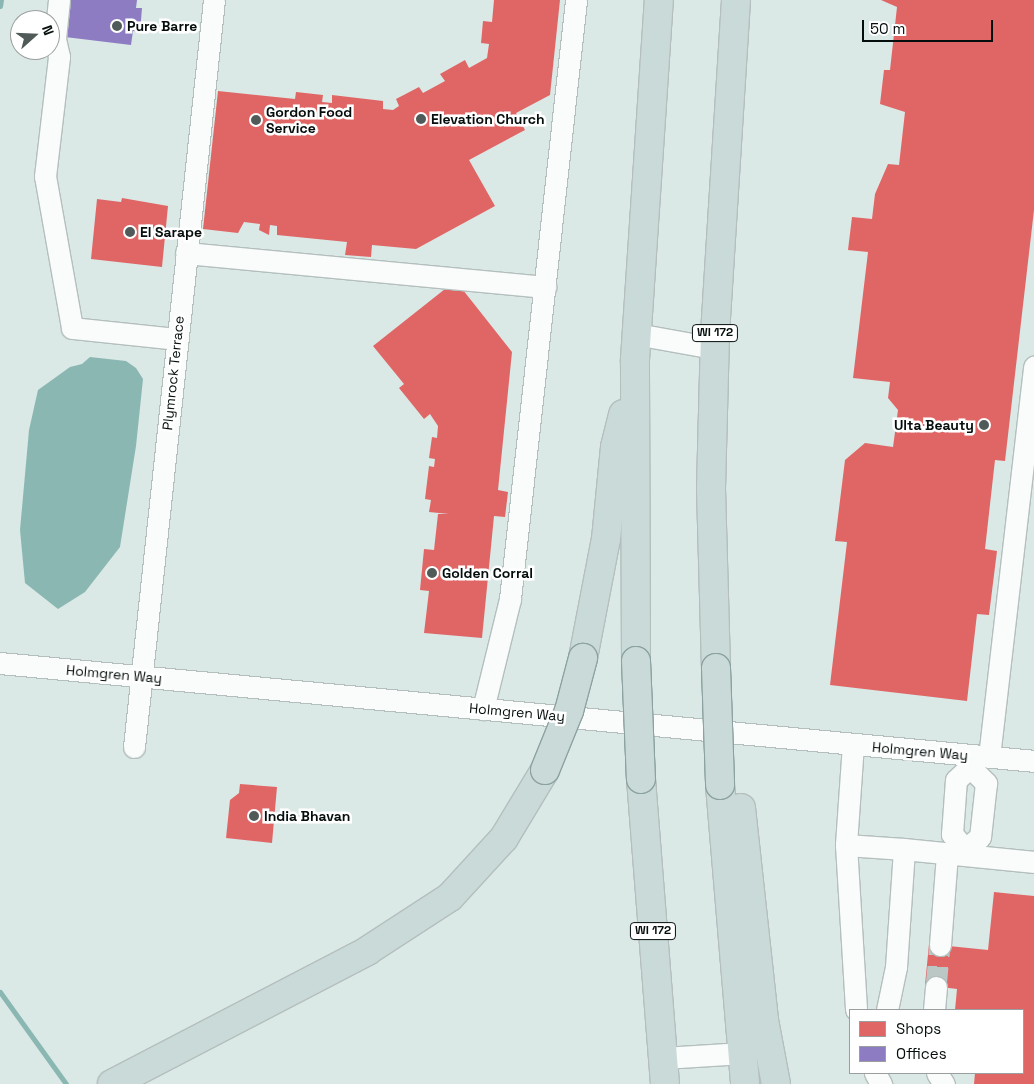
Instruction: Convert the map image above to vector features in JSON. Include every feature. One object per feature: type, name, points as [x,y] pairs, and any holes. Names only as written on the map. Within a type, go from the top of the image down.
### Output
[{"type":"highway","name":"WI 172","points":[[660,0],[636,346],[636,661],[641,779],[664,1071]]},
{"type":"highway","name":"WI 172","points":[[736,0],[714,348],[711,488],[716,676],[730,786],[745,1084]]},
{"type":"highway","points":[[116,1082],[367,950],[443,902],[504,838],[545,770],[569,711],[583,658],[606,539],[615,447],[636,346]]},
{"type":"highway","points":[[730,786],[764,1020],[776,1084]]},
{"type":"street","points":[[59,0],[55,39],[59,57],[46,176],[72,328],[177,339]]},
{"type":"street","name":"Plymrock Terrace","points":[[134,747],[140,676],[214,0]]},
{"type":"street","points":[[483,709],[510,599],[576,0]]},
{"type":"street","points":[[186,253],[545,287]]},
{"type":"street","points":[[636,346],[714,348]]},
{"type":"street","points":[[977,760],[1034,367]]},
{"type":"street","name":"Holmgren Way","points":[[0,663],[853,744],[977,760],[1034,762]]},
{"type":"street","points":[[853,744],[846,845],[856,1009]]},
{"type":"street","points":[[846,845],[1034,862]]},
{"type":"street","points":[[887,1009],[896,968],[904,849]]},
{"type":"street","points":[[940,945],[947,853]]},
{"type":"street","points":[[934,1009],[936,987]]},
{"type":"street","points":[[664,1071],[743,1053]]},
{"type":"water","points":[[90,357],[126,361],[136,368],[143,379],[136,446],[120,547],[85,592],[58,609],[25,583],[20,530],[29,430],[38,390],[70,367],[82,364]]},
{"type":"building: Shops","points":[[494,0],[560,0],[550,95],[516,113],[525,130],[469,160],[495,206],[416,249],[372,245],[371,257],[345,255],[347,242],[277,235],[277,226],[270,225],[269,235],[259,230],[260,224],[244,222],[238,233],[203,229],[218,91],[295,99],[296,92],[323,95],[322,102],[332,103],[332,95],[383,101],[383,109],[393,110],[399,106],[396,99],[419,87],[423,93],[445,81],[440,74],[465,60],[469,68],[487,58],[489,44],[481,43],[483,21],[492,22]]},
{"type":"building: Shops","points":[[881,0],[1034,0],[1034,210],[1005,461],[995,460],[985,549],[997,551],[989,615],[977,614],[967,701],[830,685],[847,542],[835,541],[845,460],[865,443],[893,447],[898,410],[888,398],[890,382],[853,378],[868,252],[848,250],[852,217],[872,219],[875,194],[888,164],[899,165],[905,112],[880,104],[884,70],[890,70],[897,7]]},
{"type":"building: Shops","points":[[122,198],[168,206],[162,267],[91,259],[97,199],[121,202]]},
{"type":"building: Shops","points":[[445,289],[463,290],[512,352],[498,490],[508,492],[505,517],[494,516],[482,638],[424,633],[429,591],[420,590],[424,549],[434,550],[438,514],[449,514],[429,512],[431,500],[425,499],[429,466],[434,467],[435,459],[429,458],[432,437],[437,438],[438,426],[430,414],[424,419],[399,388],[404,384],[373,346]]},
{"type":"building: Shops","points":[[240,784],[277,787],[272,843],[226,838],[230,800],[239,793]]},
{"type":"building: Shops","points":[[994,892],[1034,896],[1034,1084],[974,1084],[975,1074],[1024,1074],[1024,1009],[955,1009],[957,989],[925,985],[929,944],[988,950]]},
{"type":"building: Offices","points":[[68,0],[137,0],[136,8],[142,8],[140,32],[133,31],[131,45],[65,37]]},
{"type":"waterway","points":[[0,6],[1,0]]},
{"type":"waterway","points":[[0,992],[66,1084]]},
{"type":"tunnel","points":[[936,987],[940,945]]},
{"type":"place","name":"Pure Barre","points":[[117,26]]},
{"type":"place","name":"Elevation Church","points":[[421,119]]},
{"type":"place","name":"Gordon Food Service","points":[[256,120]]},
{"type":"place","name":"El Sarape","points":[[130,232]]},
{"type":"place","name":"Ulta Beauty","points":[[984,425]]},
{"type":"place","name":"Golden Corral","points":[[432,573]]},
{"type":"place","name":"India Bhavan","points":[[254,816]]}]
